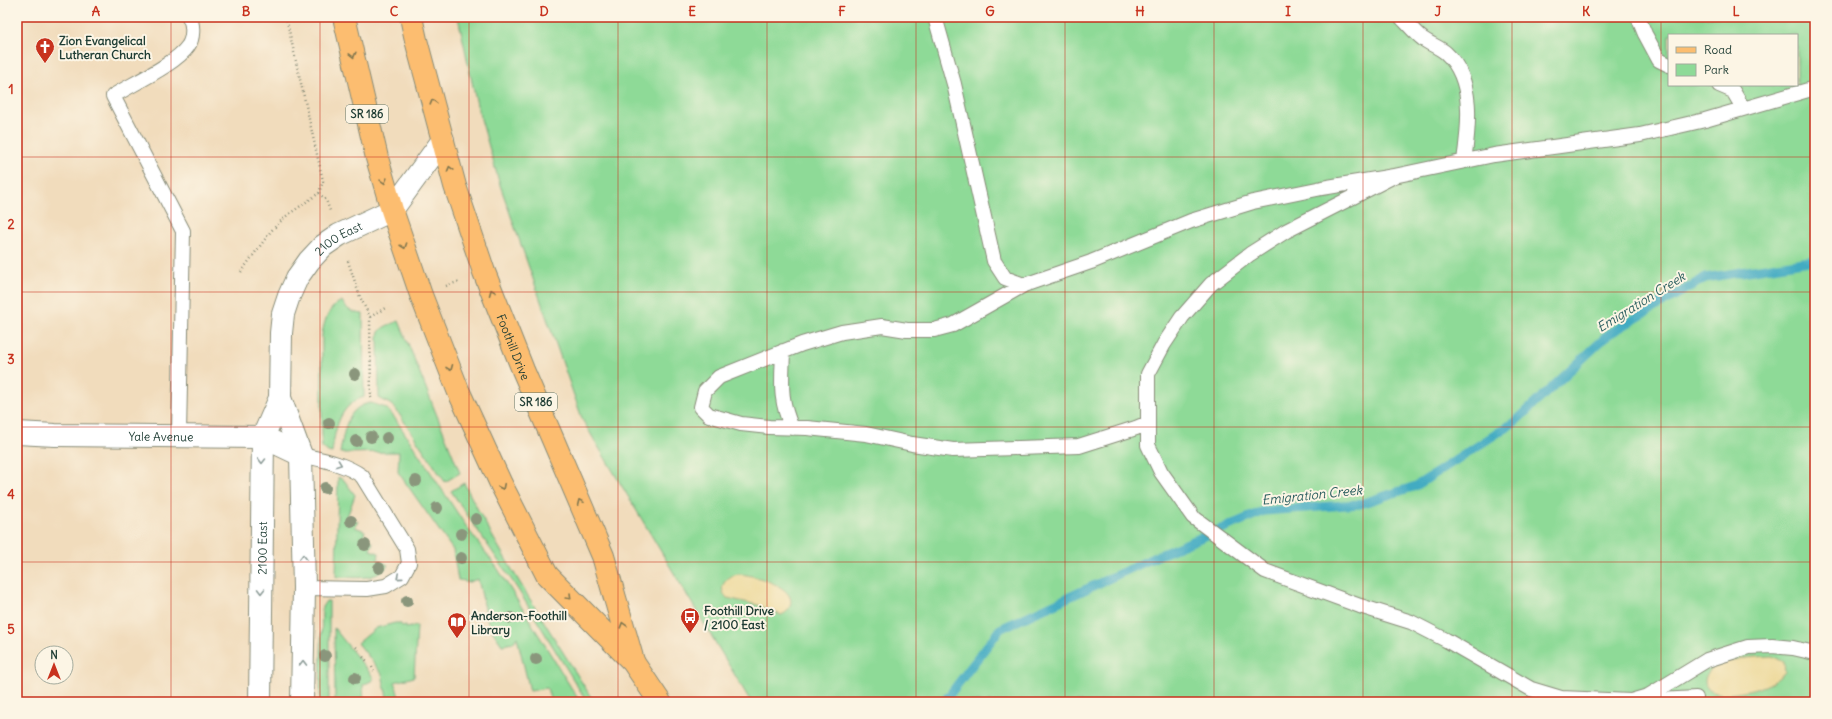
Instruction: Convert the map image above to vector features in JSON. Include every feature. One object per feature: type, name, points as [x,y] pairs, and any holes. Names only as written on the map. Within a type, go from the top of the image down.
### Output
[{"type":"main road","name":"SR 186","points":[[344,17],[377,158],[392,210]]},
{"type":"main road","name":"SR 186","points":[[411,17],[443,140]]},
{"type":"main road","name":"Foothill Drive","points":[[443,140],[455,186],[488,283],[523,370],[603,556],[633,662]]},
{"type":"main road","name":"Foothill Drive","points":[[392,210],[421,295],[458,390],[501,484],[547,575],[633,662],[660,702]]},
{"type":"street","name":"2100 East","points":[[302,702],[304,588],[301,455],[280,398],[281,333],[283,314],[297,278],[309,261],[323,246],[339,235],[392,210],[443,140]]},
{"type":"street","name":"2100 East","points":[[260,702],[263,437],[280,398]]},
{"type":"street","name":"Yale Avenue","points":[[17,432],[55,435],[180,435],[263,437],[301,455]]},
{"type":"lane","points":[[180,435],[183,231],[113,96],[170,62],[187,48],[190,43],[192,32],[192,22],[189,17]]},
{"type":"lane","points":[[935,17],[954,84],[994,261],[1005,278],[1024,285]]},
{"type":"lane","points":[[1401,17],[1422,38],[1446,53],[1458,68],[1466,92],[1469,123],[1464,161]]},
{"type":"lane","points":[[1638,17],[1659,60],[1668,65]]},
{"type":"lane","points":[[1721,86],[1733,91],[1743,108]]},
{"type":"lane","points":[[1148,423],[1079,446],[960,450],[912,444],[866,434],[741,424],[709,415],[701,407],[705,391],[719,377],[784,351],[842,332],[882,326],[907,330],[934,330],[954,325],[1024,285],[1091,262],[1191,221],[1253,202],[1322,188],[1394,176],[1494,155],[1640,135],[1705,120],[1815,88]]},
{"type":"lane","points":[[1394,176],[1286,231],[1250,254],[1211,284],[1182,318],[1164,344],[1148,374],[1148,445],[1162,472],[1193,517],[1265,571],[1353,604],[1411,622],[1532,689],[1561,698],[1631,701],[1696,698]]},
{"type":"lane","points":[[784,351],[781,388],[785,411],[792,428]]},
{"type":"lane","points":[[301,455],[336,462],[362,476],[407,549],[410,563],[402,576],[386,586],[367,588],[304,588]]},
{"type":"lane","points":[[1631,701],[1648,696],[1707,660],[1748,647],[1786,647],[1815,653]]},
{"type":"path","points":[[241,272],[271,231],[285,217],[319,193],[323,182],[322,172],[286,17]]},
{"type":"path","points":[[319,193],[326,200]]},
{"type":"path","points":[[441,288],[460,280]]},
{"type":"path","points":[[360,297],[370,316],[371,399]]},
{"type":"path","points":[[370,316],[387,308]]},
{"type":"path","points":[[356,647],[359,650]]},
{"type":"path","points":[[363,656],[367,661]]},
{"type":"green space","points":[[458,17],[1815,17],[1815,702],[751,702],[583,421],[500,185],[477,105]]},
{"type":"green space","points":[[342,301],[350,310],[363,314],[364,397],[349,406],[340,419],[335,435],[332,453],[328,452],[322,447],[322,335],[324,324],[330,310],[337,303]]},
{"type":"green space","points":[[399,321],[460,473],[445,482],[395,408],[379,398],[378,335],[384,327]]},
{"type":"green space","points":[[371,403],[386,408],[394,417],[468,529],[498,569],[580,702],[551,702],[547,688],[530,691],[517,637],[513,643],[502,645],[489,626],[478,579],[466,583],[465,581],[458,580],[453,550],[398,472],[399,452],[340,453],[345,429],[351,415],[356,409]]},
{"type":"green space","points":[[338,477],[344,480],[355,495],[347,517],[358,521],[355,527],[365,531],[363,538],[373,542],[370,550],[379,553],[378,560],[388,565],[377,574],[358,578],[336,577]]},
{"type":"green space","points":[[464,483],[510,567],[594,702],[587,702],[517,588],[451,491]]},
{"type":"green space","points":[[326,601],[329,601],[329,702],[320,702],[322,607]]},
{"type":"green space","points":[[400,623],[402,626],[406,625],[406,628],[417,626],[414,677],[395,682],[400,702],[388,702],[382,674],[358,643],[376,628]]},
{"type":"green space","points":[[334,628],[373,677],[373,680],[363,685],[364,702],[335,702]]},
{"type":"sand","points":[[738,574],[763,579],[781,588],[791,599],[788,611],[781,615],[758,605],[727,598],[723,590],[724,583],[730,577]]},
{"type":"sand","points":[[1772,656],[1784,662],[1785,672],[1775,681],[1766,686],[1741,692],[1724,694],[1711,691],[1706,685],[1705,681],[1707,673],[1722,663],[1744,658]]},
{"type":"waterway","name":"Emigration Creek","points":[[944,702],[1000,629],[1162,554],[1264,511],[1360,504],[1416,486],[1516,421],[1609,334],[1705,278],[1815,260]]},
{"type":"place","name":"Zion Evangelical Lutheran Church","points":[[45,64]]},
{"type":"place","name":"Foothill Drive / 2100 East","points":[[690,634]]},
{"type":"place","name":"Anderson-Foothill Library","points":[[457,639]]}]
